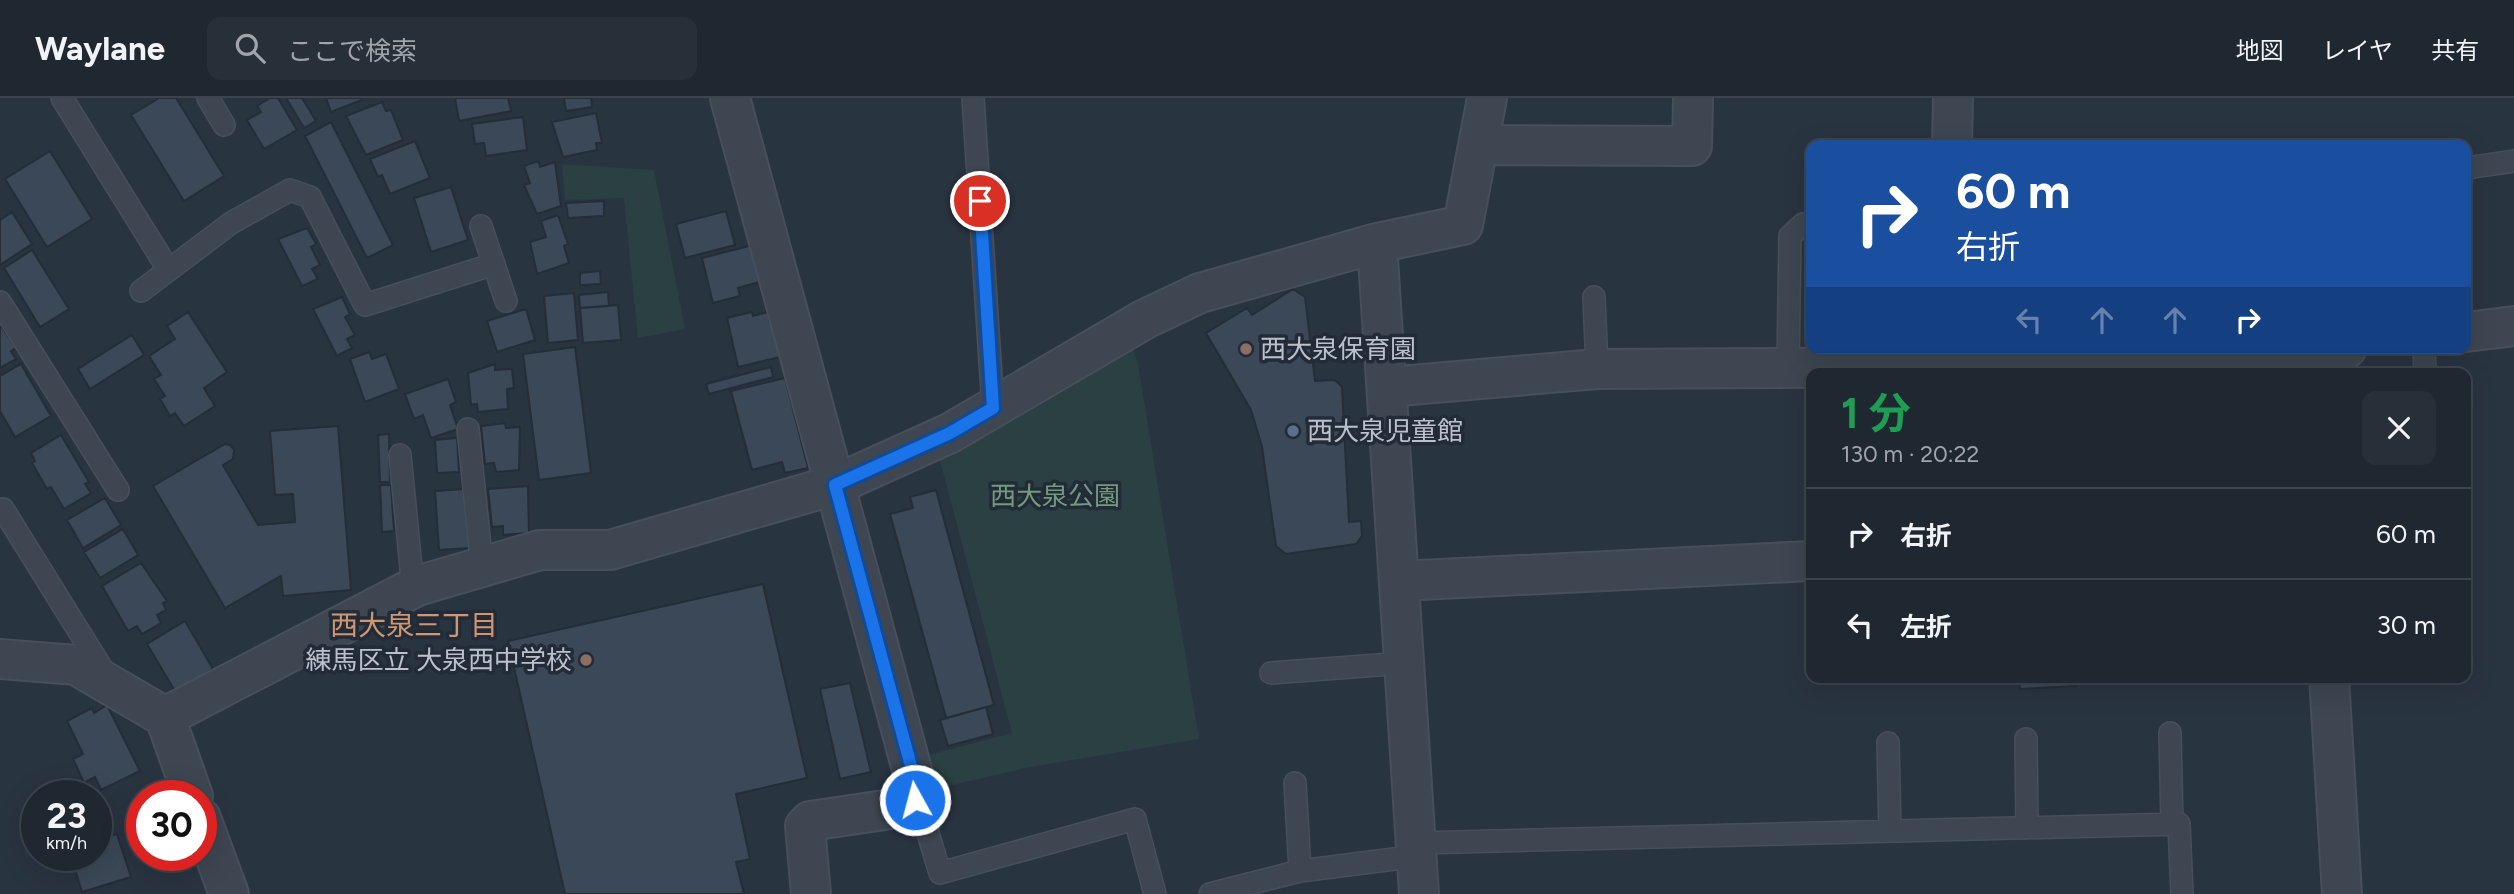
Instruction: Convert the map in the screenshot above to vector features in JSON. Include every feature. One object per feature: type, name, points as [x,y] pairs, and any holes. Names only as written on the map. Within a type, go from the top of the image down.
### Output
[{"type":"street","points":[[730,98],[918,792],[915,800],[905,807],[810,821],[804,826],[811,894]]},
{"type":"street","points":[[165,718],[417,586],[540,550],[610,550],[835,485],[950,433],[1144,319],[1200,293],[1377,243],[1463,225],[1487,98]]},
{"type":"street","points":[[1479,145],[1692,146],[1693,98]]},
{"type":"street","points":[[1952,140],[1953,98]]},
{"type":"street","points":[[1377,243],[1419,894]]},
{"type":"street","points":[[2471,331],[2514,326]]},
{"type":"street","points":[[1388,387],[1597,369],[1788,368],[1948,358],[2157,354]]},
{"type":"street","points":[[1399,581],[1806,561]]},
{"type":"street","points":[[0,659],[76,665],[165,718],[187,780]]},
{"type":"street","points":[[2329,683],[2342,894]]},
{"type":"street","points":[[217,861],[229,894]]},
{"type":"lane","points":[[62,98],[168,269]]},
{"type":"lane","points":[[208,98],[224,125]]},
{"type":"lane","points":[[973,98],[993,408]]},
{"type":"lane","points":[[2471,167],[2514,161]]},
{"type":"lane","points":[[141,291],[231,223],[290,190],[310,197],[365,305],[494,264]]},
{"type":"lane","points":[[1788,368],[1790,236],[1806,224]]},
{"type":"lane","points":[[481,226],[506,301]]},
{"type":"lane","points":[[1594,297],[1597,369]]},
{"type":"lane","points":[[0,302],[118,490]]},
{"type":"lane","points":[[468,429],[481,567]]},
{"type":"lane","points":[[400,455],[412,578],[417,586]]},
{"type":"lane","points":[[3,509],[113,686]]},
{"type":"lane","points":[[1270,673],[1405,663]]},
{"type":"lane","points":[[2169,733],[2172,824]]},
{"type":"lane","points":[[2026,738],[2026,828]]},
{"type":"lane","points":[[1888,743],[1890,831]]},
{"type":"lane","points":[[1295,783],[1300,871]]},
{"type":"lane","points":[[915,800],[921,810],[940,873],[1135,819],[1155,894]]},
{"type":"lane","points":[[1210,894],[1300,871],[1418,850],[1890,831],[2179,824],[2182,894]]},
{"type":"green space","points":[[562,164],[654,170],[685,329],[638,338],[624,198],[565,200]]},
{"type":"green space","name":"西大泉公園","points":[[1128,335],[1138,364],[1199,739],[1030,767],[931,790],[921,757],[1012,733],[936,445]]},
{"type":"building","points":[[159,98],[176,98],[224,176],[184,201],[131,115]]},
{"type":"building","points":[[270,98],[278,98],[297,130],[264,149],[247,120],[261,112],[257,106]]},
{"type":"building","points":[[286,98],[302,98],[316,121],[304,128]]},
{"type":"building","points":[[326,98],[361,98],[362,100],[331,112]]},
{"type":"building","points":[[455,98],[508,98],[511,111],[459,121]]},
{"type":"building","points":[[564,98],[591,98],[592,107],[566,111]]},
{"type":"building","points":[[382,102],[386,111],[391,110],[403,140],[366,155],[346,116]]},
{"type":"building","points":[[596,113],[602,143],[596,143],[597,150],[563,157],[552,122]]},
{"type":"building","points":[[523,117],[527,150],[486,156],[484,143],[475,144],[472,124]]},
{"type":"building","points":[[331,122],[393,245],[367,258],[305,136]]},
{"type":"building","points":[[415,141],[430,178],[390,194],[382,175],[378,177],[370,159]]},
{"type":"building","points":[[50,151],[92,219],[47,247],[5,179]]},
{"type":"building","points":[[538,161],[540,167],[555,162],[561,206],[537,214],[524,185],[530,183],[524,166]]},
{"type":"building","points":[[451,187],[468,240],[431,252],[414,198]]},
{"type":"building","points":[[604,201],[604,216],[568,218],[566,203]]},
{"type":"building","points":[[726,211],[735,245],[685,258],[676,224]]},
{"type":"building","points":[[12,212],[32,244],[0,265],[0,220]]},
{"type":"building","points":[[558,215],[568,244],[564,246],[569,263],[537,274],[530,242],[546,237],[541,221]]},
{"type":"building","points":[[307,228],[316,244],[311,247],[320,265],[312,269],[318,279],[302,286],[278,239]]},
{"type":"building","points":[[753,245],[759,282],[738,288],[740,296],[713,303],[702,258]]},
{"type":"building","points":[[32,250],[69,309],[40,327],[4,268]]},
{"type":"building","points":[[600,271],[601,284],[580,285],[580,273]]},
{"type":"building","points":[[1293,289],[1305,297],[1315,381],[1335,380],[1342,387],[1349,522],[1361,521],[1362,536],[1356,544],[1286,554],[1276,546],[1262,447],[1251,410],[1206,333],[1247,308],[1252,315]]},
{"type":"building","points":[[608,292],[609,306],[580,308],[579,295]]},
{"type":"building","points":[[574,293],[578,340],[548,343],[544,296]]},
{"type":"building","points":[[342,297],[350,314],[345,317],[355,335],[347,339],[352,348],[337,356],[313,309]]},
{"type":"building","points":[[618,305],[621,340],[583,343],[580,308]]},
{"type":"building","points":[[526,309],[535,340],[497,352],[487,321]]},
{"type":"building","points":[[188,312],[227,372],[204,388],[215,406],[184,426],[175,413],[170,416],[160,399],[165,396],[154,379],[161,375],[149,356],[175,339],[167,326]]},
{"type":"building","points":[[752,312],[753,316],[768,312],[770,322],[776,321],[784,356],[738,367],[727,318]]},
{"type":"building","points":[[0,324],[16,348],[11,351],[16,359],[0,368]]},
{"type":"building","points":[[132,335],[144,355],[90,389],[78,369]]},
{"type":"building","points":[[575,347],[591,473],[539,480],[523,354]]},
{"type":"building","points":[[369,352],[372,359],[386,354],[399,389],[365,402],[350,359]]},
{"type":"building","points":[[21,364],[51,416],[15,437],[0,411],[0,376]]},
{"type":"building","points":[[495,364],[495,370],[512,369],[514,388],[507,389],[508,409],[478,412],[477,404],[471,405],[468,373]]},
{"type":"building","points":[[771,367],[773,377],[709,394],[706,384]]},
{"type":"building","points":[[785,378],[808,468],[785,473],[782,462],[752,470],[731,391]]},
{"type":"building","points":[[448,379],[456,402],[450,405],[458,429],[431,438],[423,415],[414,419],[405,394]]},
{"type":"building","points":[[505,423],[506,428],[520,427],[519,470],[496,472],[494,463],[485,464],[481,426]]},
{"type":"building","points":[[338,426],[351,590],[283,596],[281,576],[225,608],[153,486],[225,444],[230,445],[234,450],[233,459],[223,465],[258,525],[295,522],[293,494],[275,495],[270,431]]},
{"type":"building","points":[[389,434],[390,482],[380,482],[378,435]]},
{"type":"building","points":[[61,435],[89,482],[85,484],[91,493],[64,509],[51,487],[47,489],[32,463],[35,461],[31,453]]},
{"type":"building","points":[[457,438],[459,472],[437,473],[435,440]]},
{"type":"building","points":[[380,485],[391,485],[394,531],[382,532]]},
{"type":"building","points":[[528,486],[529,533],[503,535],[503,526],[492,527],[488,489]]},
{"type":"building","points":[[466,489],[470,548],[439,550],[435,491]]},
{"type":"building","points":[[936,490],[994,705],[946,718],[890,514],[913,508],[910,497]]},
{"type":"building","points":[[105,498],[121,525],[83,548],[67,520]]},
{"type":"building","points":[[123,529],[138,555],[100,578],[84,552]]},
{"type":"building","points":[[141,563],[167,601],[163,603],[166,610],[157,615],[161,623],[142,634],[137,626],[128,631],[102,586]]},
{"type":"building","points":[[763,584],[807,778],[736,794],[750,859],[736,862],[744,894],[565,894],[508,641]]},
{"type":"building","points":[[185,621],[213,669],[208,672],[211,676],[175,691],[147,644]]},
{"type":"building","points":[[850,683],[871,772],[840,779],[820,689]]},
{"type":"building","points":[[2020,683],[2077,683],[2077,686],[2020,689]]},
{"type":"building","points":[[107,705],[140,771],[112,785],[112,780],[96,780],[95,777],[83,780],[73,759],[83,754],[67,721],[92,708],[94,713]]},
{"type":"building","points":[[986,707],[993,734],[948,746],[940,720]]},
{"type":"building","points":[[117,834],[126,862],[126,871],[129,871],[131,877],[82,892],[76,871],[112,871],[112,835]]},
{"type":"place","name":"西大泉保育園","points":[[1246,349]]},
{"type":"place","name":"西大泉児童館","points":[[1293,431]]},
{"type":"place","name":"練馬区立 大泉西中学校","points":[[586,660]]},
{"type":"district","name":"西大泉三丁目","points":[[414,625]]},
{"type":"route","points":[[915,800],[918,792],[835,485],[950,433],[993,408],[980,201]]}]
